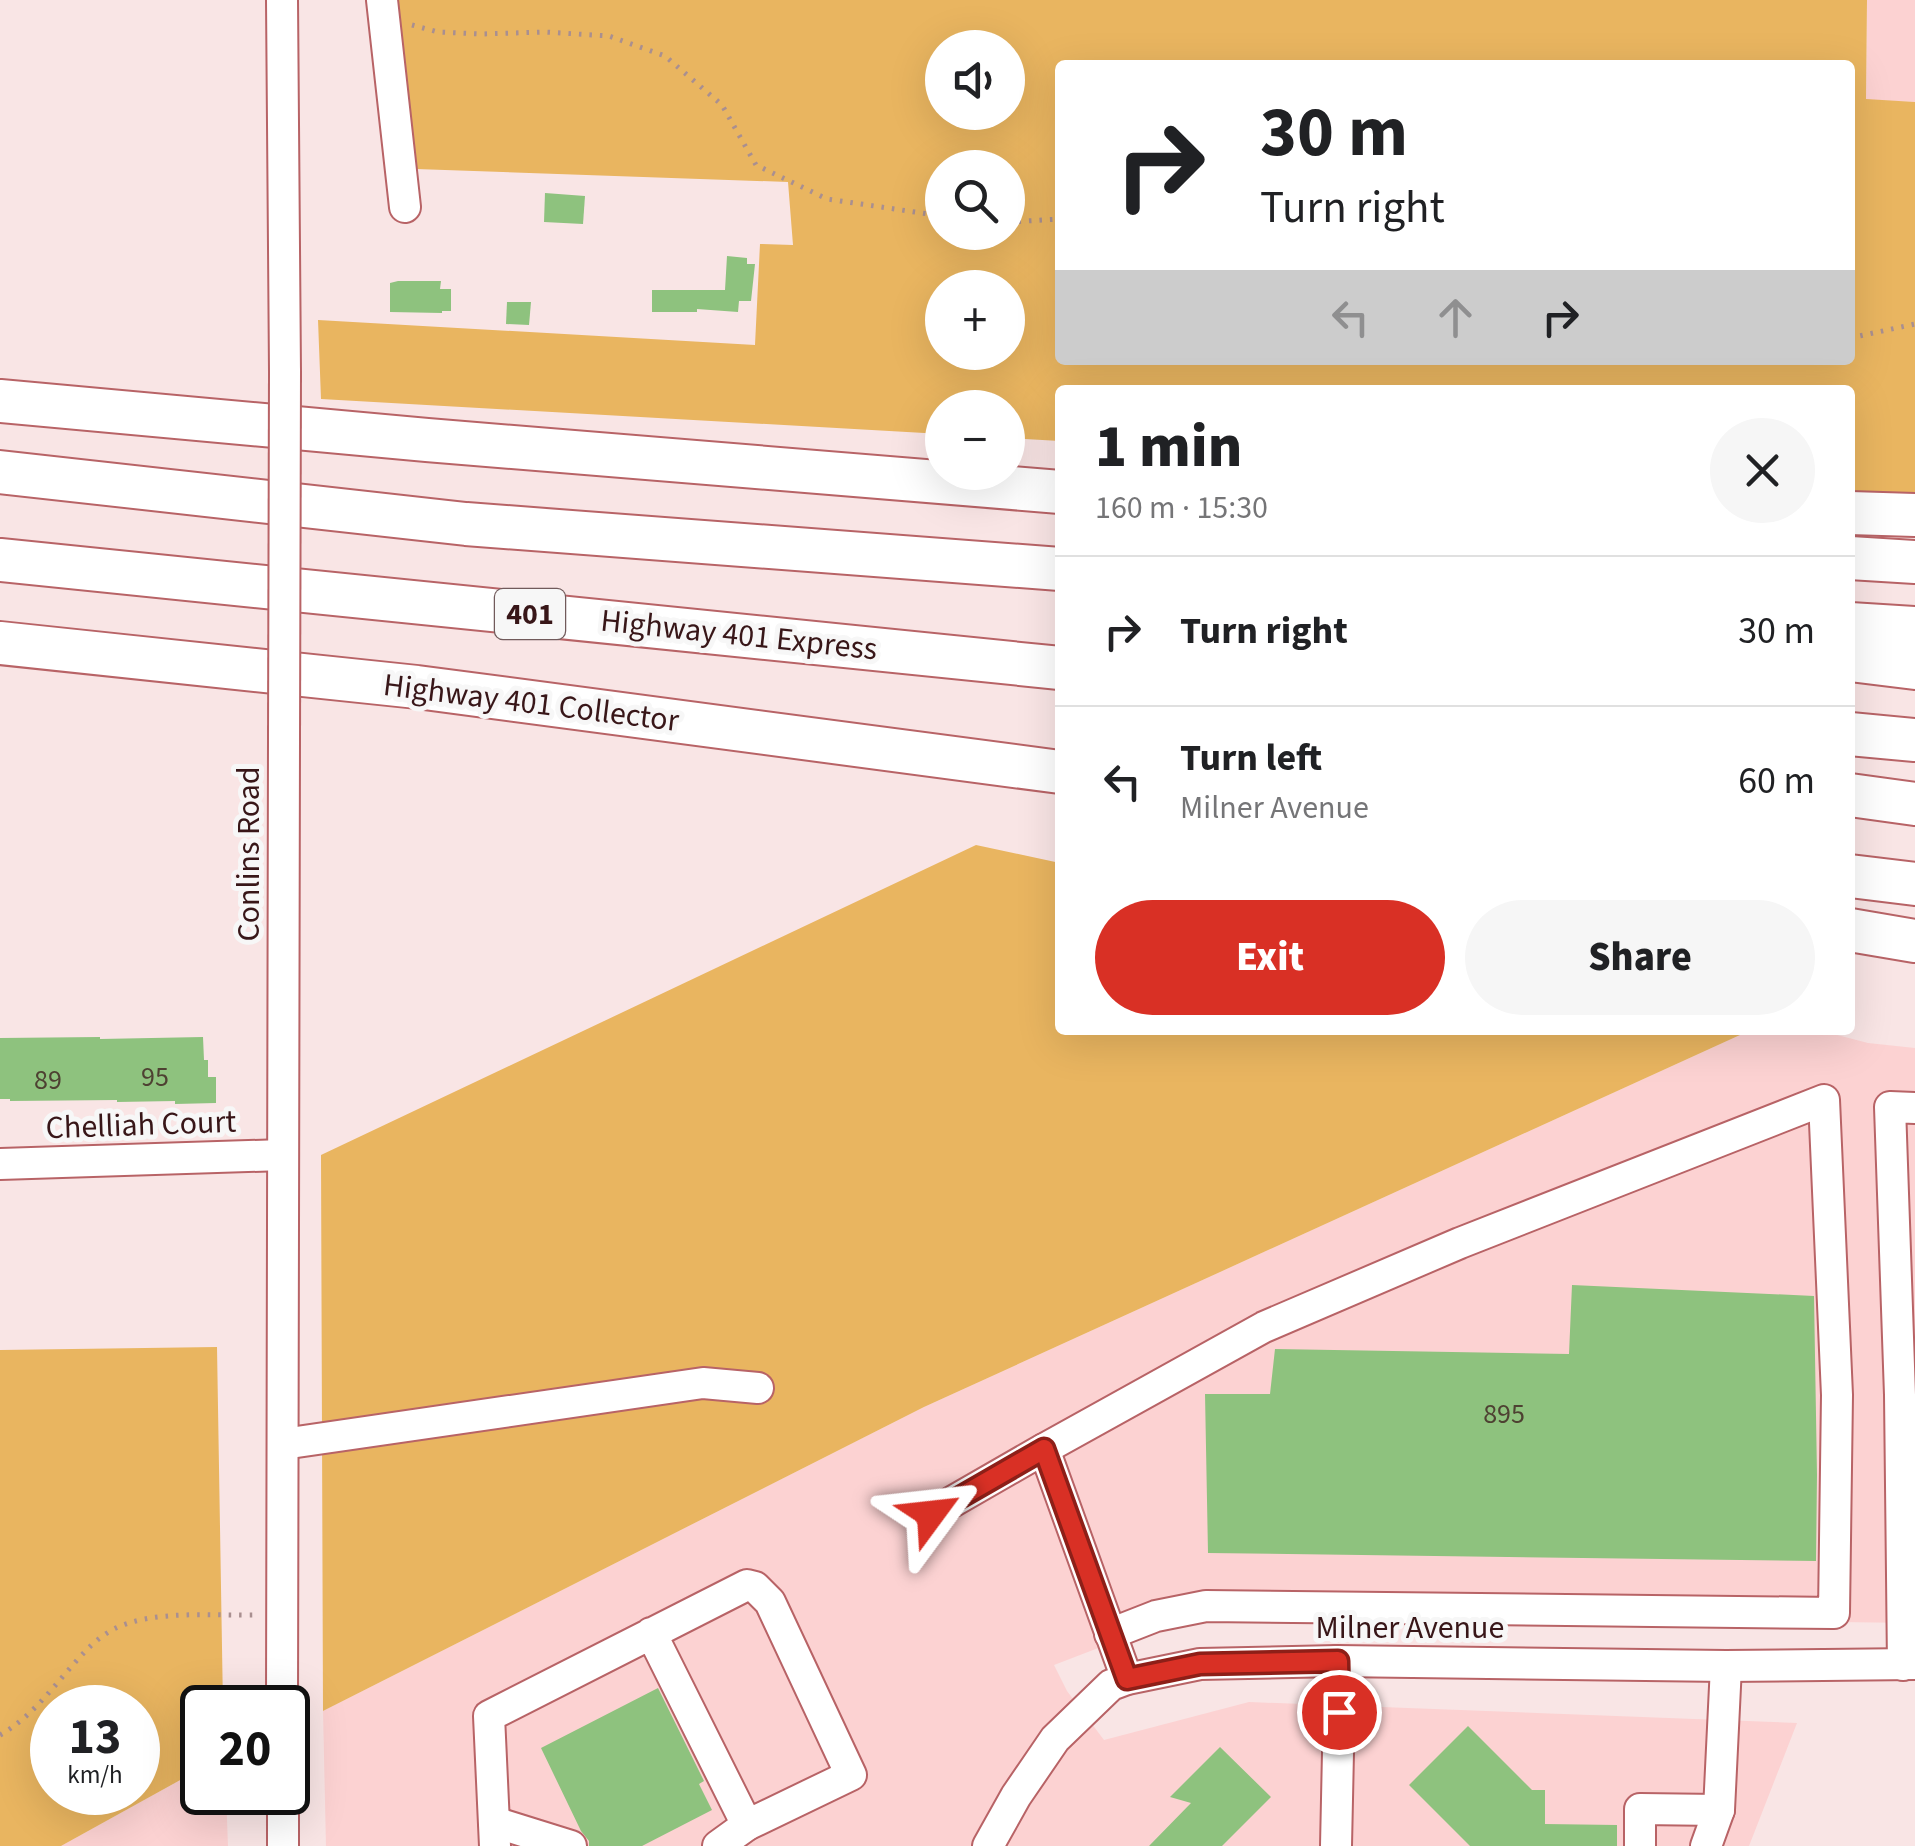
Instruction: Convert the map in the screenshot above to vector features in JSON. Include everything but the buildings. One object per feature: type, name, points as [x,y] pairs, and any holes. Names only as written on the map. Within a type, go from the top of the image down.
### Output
[{"type":"highway","points":[[0,401],[1055,492]]},
{"type":"highway","points":[[0,472],[466,524],[1055,569]]},
{"type":"highway","points":[[1855,514],[1915,516]]},
{"type":"highway","points":[[1855,558],[1915,562]]},
{"type":"highway","name":"Highway 401 Express","points":[[0,560],[1055,667]]},
{"type":"highway","points":[[1855,624],[1915,628]]},
{"type":"highway","name":"Highway 401 Collector","points":[[0,643],[417,687],[1055,771]]},
{"type":"highway","points":[[1855,661],[1915,668]]},
{"type":"highway","points":[[1855,734],[1915,740]]},
{"type":"highway","points":[[1855,796],[1915,804]]},
{"type":"highway","points":[[1855,877],[1915,884]]},
{"type":"highway","points":[[1855,931],[1915,941]]},
{"type":"street","name":"Conlins Road","points":[[282,0],[282,1685]]},
{"type":"street","points":[[383,9],[405,207]]},
{"type":"street","points":[[931,1514],[1264,1327],[1460,1242],[1824,1100],[1837,1395],[1834,1612],[1206,1606],[1156,1616],[1110,1634]]},
{"type":"street","points":[[1909,1664],[1906,1304],[1890,1107],[1915,1108]]},
{"type":"street","name":"Chelliah Court","points":[[0,1164],[283,1156]]},
{"type":"street","points":[[283,1444],[702,1384],[758,1388]]},
{"type":"street","points":[[1044,1449],[1127,1679]]},
{"type":"street","points":[[571,1846],[495,1834],[489,1716],[747,1584],[755,1586],[770,1602],[851,1775],[747,1825],[718,1846]]},
{"type":"street","points":[[651,1633],[747,1825]]},
{"type":"street","points":[[1336,1846],[1338,1661]]},
{"type":"street","name":"Milner Avenue","points":[[988,1846],[1055,1739],[1111,1686],[1200,1664],[1338,1661],[1909,1664]]},
{"type":"street","points":[[1706,1846],[1719,1810],[1726,1666]]},
{"type":"street","points":[[1640,1846],[1640,1809],[1719,1810]]},
{"type":"street","points":[[282,1815],[283,1846]]},
{"type":"path","points":[[383,9],[438,32],[608,36],[664,56],[722,105],[756,165],[827,199],[925,213]]},
{"type":"path","points":[[1025,221],[1055,219]]},
{"type":"path","points":[[1855,337],[1915,324]]},
{"type":"path","points":[[0,1735],[19,1724],[93,1644],[114,1629],[168,1617],[282,1615]]},
{"type":"shaded area","points":[[392,0],[1867,0],[1866,99],[1915,102],[1915,495],[1855,492],[1855,385],[1055,385],[1055,441],[1025,439],[1025,390],[925,390],[925,433],[321,399],[318,320],[755,345],[760,244],[793,245],[788,182],[416,169],[397,65]]},
{"type":"shaded area","points":[[1867,0],[1915,0],[1915,102],[1866,100]]},
{"type":"shaded area","points":[[976,845],[1055,862],[1055,1035],[1740,1035],[924,1407],[323,1711],[321,1155]]},
{"type":"shaded area","points":[[1740,1035],[1837,1035],[1915,1048],[1915,1623],[1187,1614],[1054,1665],[1067,1691],[1104,1740],[1249,1702],[1797,1723],[1749,1846],[326,1846],[323,1711],[924,1407]]},
{"type":"shaded area","points":[[217,1347],[223,1685],[180,1685],[180,1780],[160,1791],[160,1685],[30,1685],[30,1815],[117,1815],[61,1846],[0,1846],[0,1350]]},
{"type":"shaded area","points":[[180,1780],[180,1815],[227,1815],[228,1846],[61,1846],[117,1815],[160,1815],[160,1791]]},
{"type":"route","points":[[931,1514],[1044,1449],[1127,1679],[1200,1664],[1338,1661],[1339,1712]]}]
